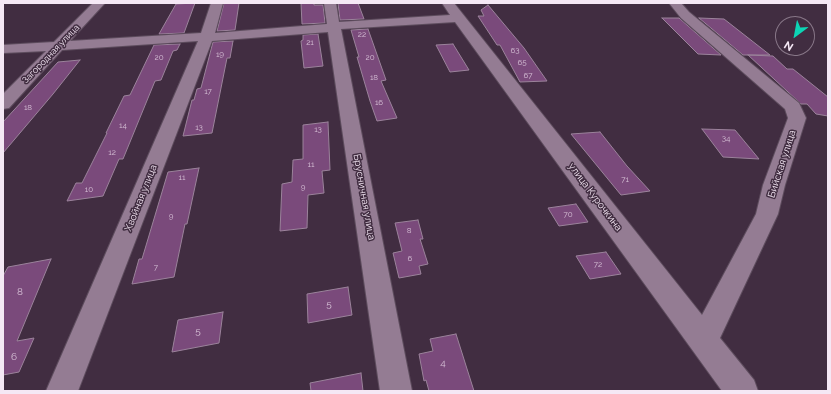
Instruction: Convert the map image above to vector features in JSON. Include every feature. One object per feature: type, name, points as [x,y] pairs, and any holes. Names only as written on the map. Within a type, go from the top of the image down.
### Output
[{"type":"street","name":"Загородная улица","points":[[3,104],[61,45],[99,3]]},
{"type":"street","name":"Хвойная улица","points":[[62,391],[207,36],[217,3]]},
{"type":"street","name":"Брусничная улица","points":[[330,3],[396,391]]},
{"type":"street","name":"Бийская улица","points":[[675,3],[685,15],[793,107],[797,118],[774,185],[767,214],[704,340]]},
{"type":"street","points":[[3,49],[324,29],[335,26],[453,11]]},
{"type":"street","name":"улица Курочкина","points":[[453,11],[742,391]]},
{"type":"building","points":[[195,3],[184,33],[159,34],[176,4]]},
{"type":"building","points":[[224,3],[239,3],[235,30],[217,31]]},
{"type":"building","points":[[301,3],[323,5],[325,23],[302,24]]},
{"type":"building","points":[[338,3],[358,3],[364,19],[340,20]]},
{"type":"building","points":[[488,5],[524,48],[547,81],[520,82],[500,45],[497,45],[478,16],[484,16],[481,10]]},
{"type":"building","points":[[662,18],[679,18],[721,55],[698,54]]},
{"type":"building","points":[[699,18],[724,19],[770,55],[743,55]]},
{"type":"building","points":[[368,29],[386,80],[381,81],[397,118],[377,121],[370,101],[351,30]]},
{"type":"building","points":[[318,34],[323,66],[304,68],[301,41],[303,40],[303,35]]},
{"type":"building","points":[[233,41],[230,58],[227,58],[212,133],[183,136],[192,100],[194,100],[197,89],[201,88],[213,42]]},
{"type":"building","points":[[180,44],[177,50],[173,51],[161,80],[155,81],[123,159],[119,159],[103,196],[67,201],[76,183],[82,183],[124,96],[130,95],[154,45]]},
{"type":"building","points":[[453,44],[469,70],[450,72],[436,45]]},
{"type":"building","points":[[748,55],[773,56],[787,69],[793,69],[828,97],[828,116],[816,114],[807,104],[801,104]]},
{"type":"building","points":[[80,60],[3,153],[3,122],[58,62]]},
{"type":"building","points":[[328,122],[330,170],[322,171],[324,193],[308,195],[307,228],[280,231],[282,184],[292,182],[293,160],[303,159],[303,125]]},
{"type":"building","points":[[702,129],[735,130],[759,159],[723,157]]},
{"type":"building","points":[[600,132],[627,166],[650,191],[621,195],[571,134]]},
{"type":"building","points":[[199,168],[174,277],[132,284],[139,259],[142,259],[168,172]]},
{"type":"building","points":[[576,204],[588,222],[559,226],[548,208]]},
{"type":"building","points":[[418,220],[423,239],[420,239],[428,264],[419,266],[421,274],[399,278],[393,253],[402,251],[395,223]]},
{"type":"building","points":[[606,252],[621,274],[590,279],[576,256]]},
{"type":"building","points":[[51,259],[17,341],[34,338],[19,372],[3,375],[3,276],[8,267]]},
{"type":"building","points":[[348,287],[352,315],[308,323],[307,294]]},
{"type":"building","points":[[223,312],[219,343],[172,352],[178,320]]},
{"type":"building","points":[[456,334],[474,391],[429,391],[426,380],[424,381],[419,354],[433,351],[430,339]]},
{"type":"building","points":[[361,373],[363,391],[311,391],[310,383]]}]
